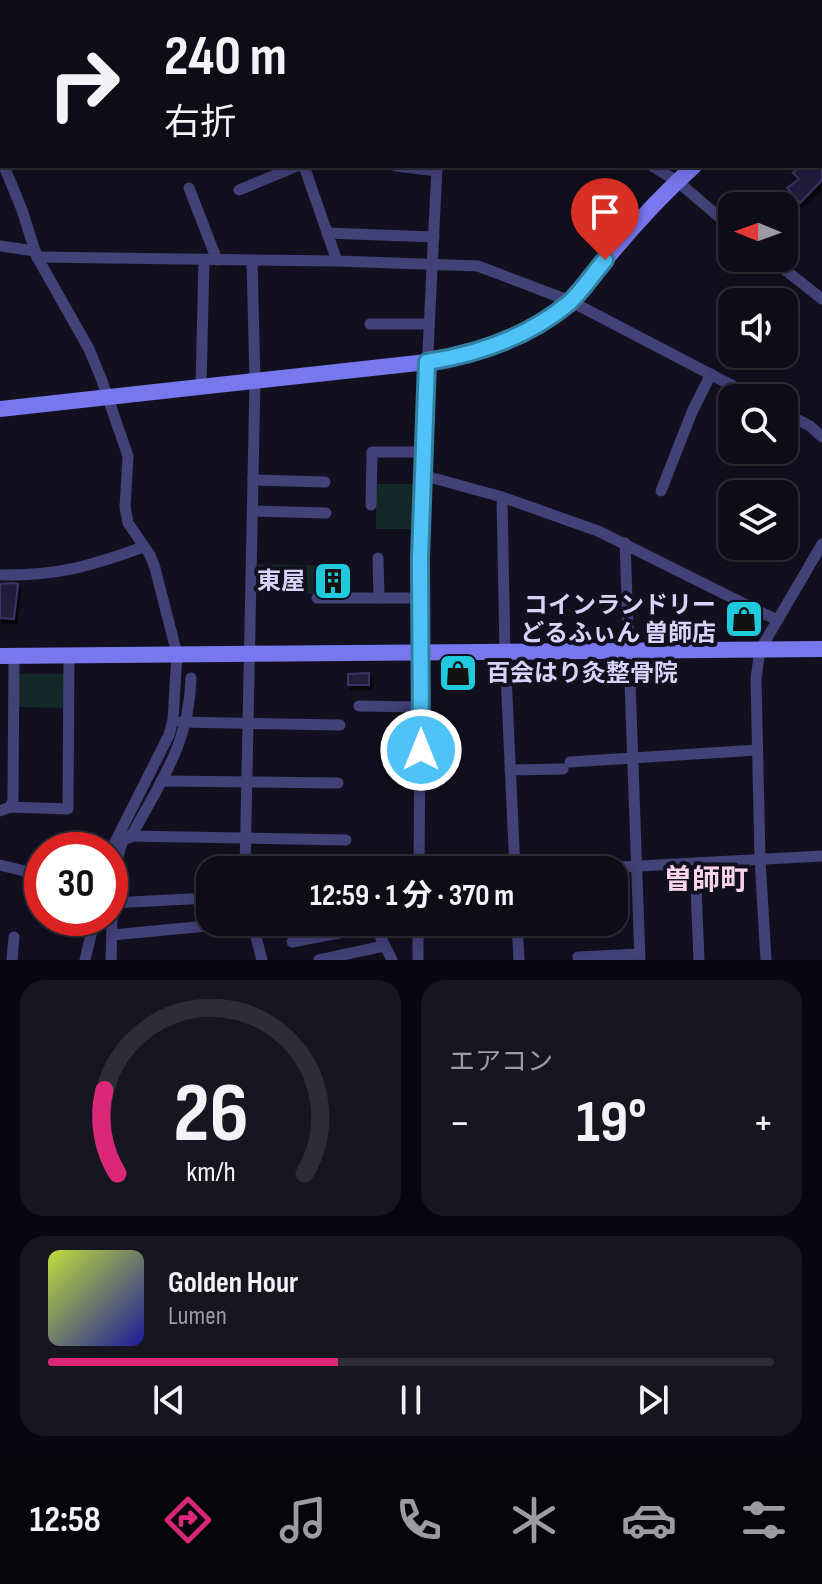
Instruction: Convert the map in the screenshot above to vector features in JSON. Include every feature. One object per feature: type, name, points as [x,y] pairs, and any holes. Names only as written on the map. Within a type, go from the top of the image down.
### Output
[{"type":"street","points":[[4,168],[36,254],[89,349],[107,396],[128,456],[125,507],[128,523],[150,555],[155,568],[177,654],[173,720],[127,832]]},
{"type":"street","points":[[239,190],[292,168]]},
{"type":"street","points":[[305,168],[337,261]]},
{"type":"street","points":[[655,168],[677,181],[718,216]]},
{"type":"street","points":[[0,409],[427,362],[460,357],[491,347],[532,328],[570,301],[692,168]]},
{"type":"street","points":[[419,856],[422,475],[437,169]]},
{"type":"street","points":[[189,188],[217,260]]},
{"type":"street","points":[[327,233],[434,237]]},
{"type":"street","points":[[0,246],[36,254],[478,266],[570,301],[730,384]]},
{"type":"street","points":[[201,386],[204,260]]},
{"type":"street","points":[[245,856],[255,381],[252,260]]},
{"type":"street","points":[[787,272],[822,299]]},
{"type":"street","points":[[811,291],[822,281]]},
{"type":"street","points":[[370,324],[429,324]]},
{"type":"street","points":[[661,491],[692,412],[711,374]]},
{"type":"street","points":[[798,420],[822,437]]},
{"type":"street","points":[[371,505],[372,452],[423,452]]},
{"type":"street","points":[[422,475],[502,497],[625,543],[777,620]]},
{"type":"street","points":[[253,480],[325,482]]},
{"type":"street","points":[[502,497],[514,856]]},
{"type":"street","points":[[253,511],[326,513]]},
{"type":"street","points":[[578,957],[639,957],[625,543]]},
{"type":"street","points":[[766,960],[760,859],[756,678],[760,650],[822,545]]},
{"type":"street","points":[[0,575],[87,568],[143,547]]},
{"type":"street","points":[[378,558],[379,598]]},
{"type":"street","points":[[317,598],[420,598]]},
{"type":"street","points":[[5,809],[13,801],[7,656],[822,649]]},
{"type":"street","points":[[5,809],[68,809],[69,655]]},
{"type":"street","points":[[128,832],[175,759],[187,723],[191,678]]},
{"type":"street","points":[[359,706],[421,707]]},
{"type":"street","points":[[173,720],[187,723],[340,725]]},
{"type":"street","points":[[510,770],[757,750]]},
{"type":"street","points":[[161,781],[338,783]]},
{"type":"street","points":[[128,836],[346,840]]},
{"type":"street","points":[[628,868],[822,856]]},
{"type":"street","points":[[695,864],[699,960]]},
{"type":"street","points":[[0,865],[24,871]]},
{"type":"street","points":[[128,902],[196,899]]},
{"type":"street","points":[[128,933],[196,927]]},
{"type":"street","points":[[85,960],[91,936]]},
{"type":"street","points":[[111,960],[112,936]]},
{"type":"street","points":[[254,936],[262,960]]},
{"type":"street","points":[[292,942],[319,936]]},
{"type":"street","points":[[379,936],[392,960]]},
{"type":"street","points":[[418,936],[418,960]]},
{"type":"street","points":[[518,936],[519,960]]},
{"type":"street","points":[[12,960],[14,937]]},
{"type":"street","points":[[319,960],[384,946]]},
{"type":"green space","points":[[376,484],[413,484],[413,529],[376,529]]},
{"type":"green space","points":[[258,564],[339,566],[338,594],[257,592]]},
{"type":"green space","points":[[19,674],[64,674],[63,708],[18,707]]},
{"type":"building","points":[[798,168],[822,168],[822,180],[800,203],[798,192],[790,192],[787,188],[799,179],[793,173]]},
{"type":"building","points":[[0,584],[18,584],[14,619],[0,618]]},
{"type":"building","name":"コインランドリー どるふぃん 曽師店","points":[[737,610],[757,619],[752,629],[732,619]]},
{"type":"building","name":"百会はり灸整骨院","points":[[452,669],[462,669],[463,683],[453,683]]},
{"type":"building","points":[[369,673],[369,685],[348,685],[348,674]]},
{"type":"place","name":"東屋","points":[[333,581]]},
{"type":"place","name":"コインランドリー どるふぃん 曽師店","points":[[744,619]]},
{"type":"place","name":"百会はり灸整骨院","points":[[458,673]]},
{"type":"district","name":"曽師町","points":[[706,880]]},
{"type":"route","points":[[421,750],[420,558],[427,362],[460,357],[491,347],[532,328],[570,301],[605,260]]}]
